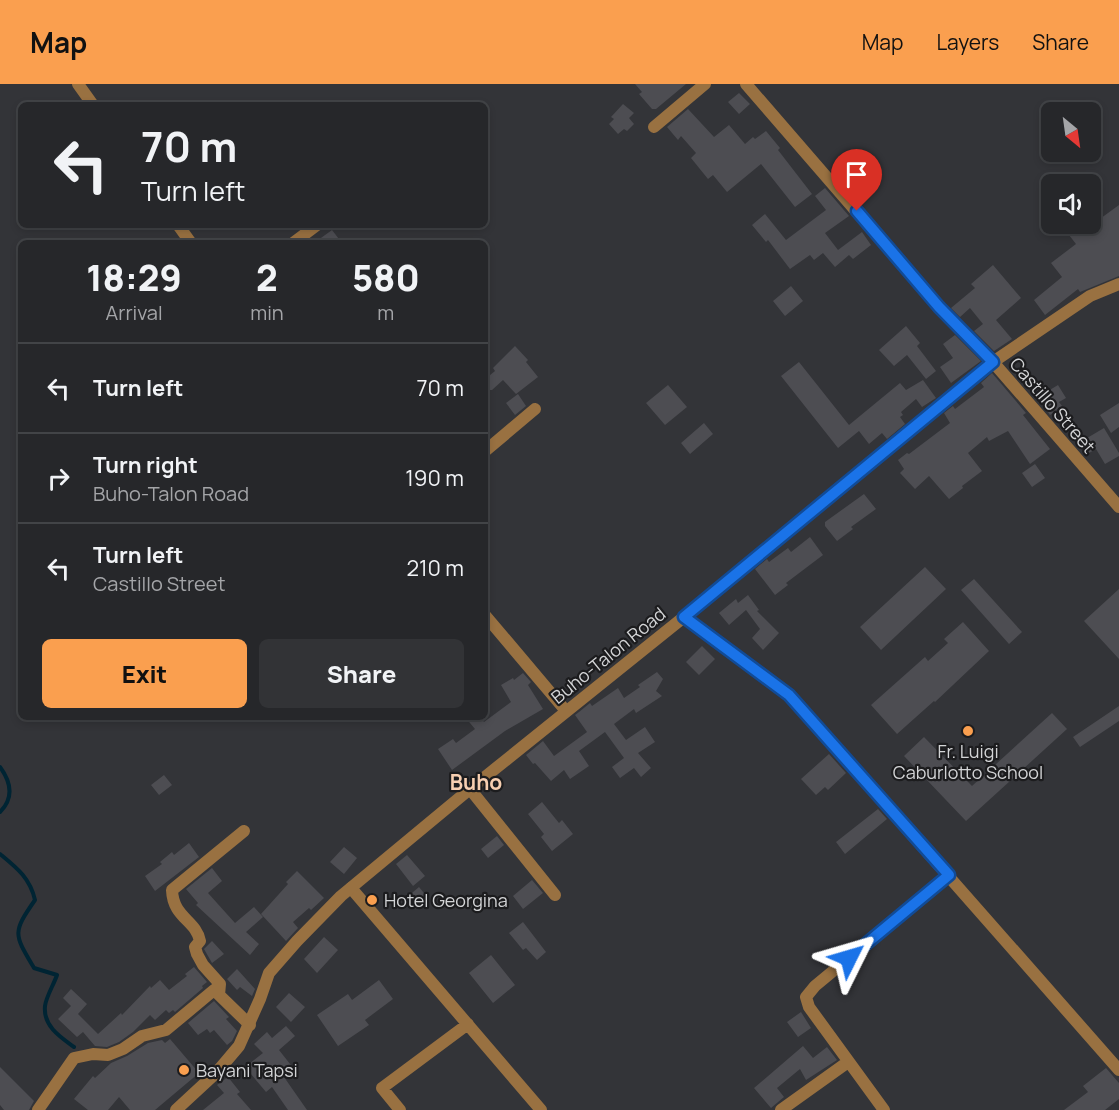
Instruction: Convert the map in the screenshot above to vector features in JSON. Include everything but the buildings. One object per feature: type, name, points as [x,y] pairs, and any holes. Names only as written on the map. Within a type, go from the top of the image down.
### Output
[{"type":"street","points":[[78,84],[91,102]]},
{"type":"street","points":[[654,126],[705,84]]},
{"type":"street","name":"Castillo Street","points":[[746,84],[939,307],[993,362],[1119,507]]},
{"type":"street","points":[[297,240],[313,228]]},
{"type":"street","name":"Buho-Talon Road","points":[[177,1110],[217,1072],[239,1046],[250,1024],[269,973],[297,941],[351,888],[993,362],[1090,296],[1119,284]]},
{"type":"street","points":[[488,449],[535,409]]},
{"type":"street","points":[[684,617],[789,695],[1119,1070]]},
{"type":"street","points":[[488,619],[566,711]]},
{"type":"street","points":[[470,789],[555,895]]},
{"type":"street","points":[[219,995],[220,984],[196,954],[195,946],[200,941],[198,934],[177,910],[172,900],[172,890],[244,831]]},
{"type":"street","points":[[884,1110],[809,1007],[806,998],[815,986],[949,875]]},
{"type":"street","points":[[351,888],[541,1110]]},
{"type":"street","points":[[39,1110],[74,1058],[93,1054],[108,1055],[123,1049],[142,1036],[166,1030],[214,990],[250,1024]]},
{"type":"street","points":[[400,1110],[382,1088],[468,1024]]},
{"type":"street","points":[[781,1110],[848,1062]]},
{"type":"waterway","points":[[0,767],[9,784],[9,796],[0,812]]},
{"type":"waterway","points":[[0,854],[22,874],[33,892],[35,900],[19,927],[19,940],[34,968],[57,975],[47,999],[45,1013],[54,1030],[74,1047]]},
{"type":"place","name":"Fr. Luigi Caburlotto School","points":[[968,731]]},
{"type":"place","name":"Hotel Georgina","points":[[372,900]]},
{"type":"place","name":"Bayani Tapsi","points":[[184,1070]]},
{"type":"district","name":"Buho","points":[[476,782]]},
{"type":"route","points":[[849,958],[949,875],[789,695],[684,617],[993,362],[939,307],[857,211]]}]
